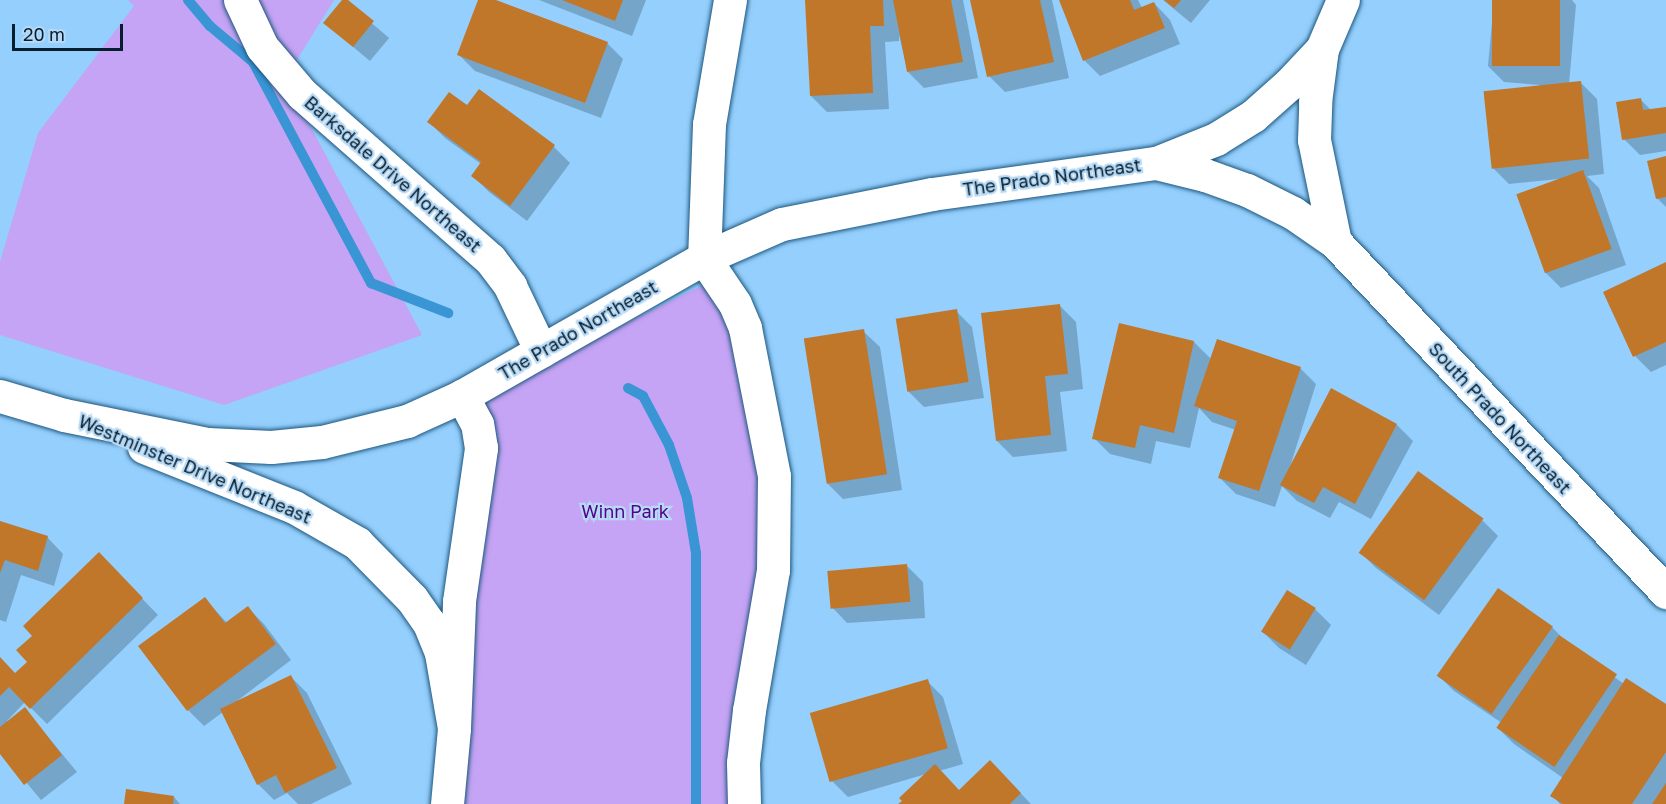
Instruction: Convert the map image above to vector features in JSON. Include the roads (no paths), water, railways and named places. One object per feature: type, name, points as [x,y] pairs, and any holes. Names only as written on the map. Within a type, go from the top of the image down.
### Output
[{"type":"street","name":"Barksdale Drive Northeast","points":[[240,0],[262,47],[302,94],[490,260],[510,286],[541,351]]},
{"type":"street","points":[[730,0],[709,124],[704,258],[735,304],[745,328],[774,476],[773,570],[749,710],[743,763],[744,804]]},
{"type":"street","name":"The Prado Northeast","points":[[1335,243],[1314,140],[1315,102],[1322,49],[1343,0]]},
{"type":"street","name":"The Prado Northeast","points":[[0,396],[64,415],[208,444],[271,447],[322,442],[407,421],[462,396],[704,258],[792,220],[932,194],[1156,163],[1216,139],[1253,116],[1289,84],[1322,49]]},
{"type":"street","name":"The Prado Northeast","points":[[1156,163],[1205,175],[1247,190],[1293,213],[1335,243]]},
{"type":"street","name":"South Prado Northeast","points":[[1335,243],[1666,592]]},
{"type":"street","name":"Westminster Drive Northeast","points":[[447,804],[454,728],[459,601],[481,448],[477,424],[462,396]]},
{"type":"street","name":"Westminster Drive Northeast","points":[[64,415],[294,507],[357,543],[412,599],[429,623],[441,653],[454,728]]},
{"type":"waterway","points":[[188,0],[210,26],[253,62],[371,283],[448,313]]},
{"type":"waterway","points":[[628,388],[643,396],[669,445],[687,498],[696,553],[696,804]]},
{"type":"park label","name":"Winn Park","points":[[625,511]]}]
